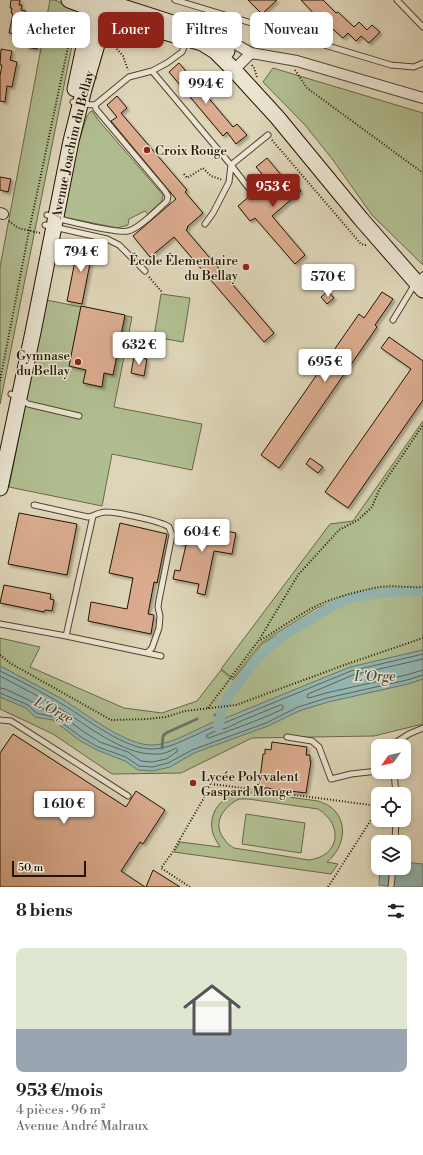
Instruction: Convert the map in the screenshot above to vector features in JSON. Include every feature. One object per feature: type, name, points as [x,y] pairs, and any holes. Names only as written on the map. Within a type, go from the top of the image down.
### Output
[{"type":"main road","points":[[73,5],[102,4],[172,24]]},
{"type":"main road","points":[[102,4],[172,32]]},
{"type":"main road","name":"Avenue Joachim du Bellay","points":[[0,447],[33,332],[45,225],[71,141],[76,103],[102,4]]},
{"type":"main road","points":[[210,48],[237,67]]},
{"type":"main road","points":[[221,48],[261,100],[302,145],[361,219],[421,282]]},
{"type":"main road","name":"Avenue Joachim du Bellay","points":[[0,488],[15,396]]},
{"type":"street","points":[[241,48],[251,53],[288,59],[423,98]]},
{"type":"street","points":[[237,67],[251,53]]},
{"type":"lane","points":[[175,0],[391,65],[414,67],[423,63]]},
{"type":"lane","points":[[397,0],[423,27]]},
{"type":"lane","points":[[76,103],[95,105],[129,77],[152,71],[167,63],[182,52],[184,48]]},
{"type":"lane","points":[[152,71],[251,191]]},
{"type":"lane","points":[[45,225],[128,231],[141,224],[167,201],[168,196],[165,191],[96,109],[95,105]]},
{"type":"lane","points":[[205,224],[213,213],[229,182],[231,165],[268,135]]},
{"type":"lane","points":[[45,225],[115,242],[145,271]]},
{"type":"lane","points":[[393,320],[421,282]]},
{"type":"lane","points":[[15,396],[28,404],[78,416]]},
{"type":"lane","points":[[34,505],[81,516],[93,516],[98,513],[107,512],[160,522],[171,530],[172,535],[158,607],[160,616],[159,628],[152,648],[148,652]]},
{"type":"lane","points":[[66,636],[93,516]]},
{"type":"lane","points":[[0,624],[148,652],[161,656]]},
{"type":"lane","points":[[0,720],[11,721],[128,796]]},
{"type":"lane","points":[[400,739],[423,728]]},
{"type":"lane","points":[[287,737],[312,741],[319,747],[330,779],[351,774],[371,772]]},
{"type":"lane","points":[[391,887],[392,875]]},
{"type":"path","points":[[0,381],[45,225],[73,19],[73,5]]},
{"type":"path","points":[[288,59],[306,88],[423,173]]},
{"type":"path","points":[[268,135],[361,244]]},
{"type":"path","points":[[184,174],[187,178],[203,168],[211,176],[229,182]]},
{"type":"path","points":[[2,214],[18,228],[45,225]]},
{"type":"path","points":[[145,271],[162,292]]},
{"type":"path","points":[[210,708],[259,640],[298,575],[339,530],[358,520],[372,507],[379,490],[423,425]]},
{"type":"path","points":[[259,640],[316,606],[353,593],[381,587],[423,587]]},
{"type":"path","points":[[0,655],[10,663],[111,720],[154,719],[185,711],[230,707],[346,664],[423,638]]},
{"type":"path","points":[[190,887],[161,868],[172,853],[212,784],[371,807]]},
{"type":"path","points":[[328,887],[371,819]]},
{"type":"green space","points":[[50,0],[55,0],[79,11],[79,12],[48,12]]},
{"type":"green space","points":[[41,48],[72,48],[0,404],[0,267]]},
{"type":"green space","points":[[273,68],[423,113],[423,265],[372,215],[333,160],[305,125],[263,82]]},
{"type":"green space","points":[[92,111],[163,195],[162,201],[148,214],[145,211],[129,219],[128,225],[117,228],[64,217],[76,150],[87,116]]},
{"type":"green space","points":[[161,294],[190,298],[183,342],[154,337]]},
{"type":"green space","name":"Gymnase du Bellay","points":[[46,300],[132,317],[114,407],[202,424],[192,470],[112,454],[102,506],[9,487]]},
{"type":"green space","points":[[423,421],[423,589],[381,589],[354,595],[317,608],[261,643],[233,678],[221,669],[330,524],[353,521]]},
{"type":"green space","points":[[399,589],[423,591],[423,724],[374,736],[252,738],[181,773],[112,774],[53,734],[0,709],[0,638],[40,647],[30,667],[124,708],[162,713],[197,701],[221,670],[233,680],[262,644],[318,610],[354,596],[381,590]]},
{"type":"green space","points":[[239,792],[252,792],[318,801],[332,808],[339,817],[343,831],[337,851],[327,862],[338,864],[331,874],[174,852],[180,842],[220,847],[212,830],[213,816],[218,805],[233,794]],"holes":[[[239,799],[318,809],[332,823],[335,831],[335,839],[332,846],[327,853],[309,860],[234,848],[227,843],[221,834],[219,822],[224,811],[233,802]]]},
{"type":"green space","points":[[246,814],[305,823],[301,853],[242,844]]},
{"type":"water","name":"L'Orge","points":[[423,650],[423,679],[408,684],[328,702],[299,711],[268,726],[194,753],[170,767],[153,771],[138,770],[125,761],[97,750],[79,740],[53,720],[35,717],[26,708],[0,697],[0,666],[62,699],[119,735],[131,741],[154,745],[179,738],[350,667]]},
{"type":"water","points":[[411,863],[423,864],[423,887],[395,887],[379,885],[380,875],[411,875]]},
{"type":"building","points":[[11,0],[20,0],[19,5],[22,5],[21,10],[26,12],[12,12],[12,14],[11,13],[12,8],[10,8]]},
{"type":"building","points":[[248,0],[277,0],[264,12],[260,12]]},
{"type":"building","points":[[301,0],[323,0],[336,13],[338,12],[354,27],[359,22],[367,30],[372,25],[380,32],[369,43],[361,36],[356,41],[348,33],[343,38],[333,29],[333,12],[312,12]]},
{"type":"building","points":[[12,19],[12,33],[9,33]]},
{"type":"building","points":[[1,49],[12,51],[10,60],[17,62],[12,87],[7,86],[5,102],[0,101],[0,76],[2,65],[0,65]]},
{"type":"building","points":[[179,63],[233,127],[237,124],[247,135],[236,144],[227,132],[223,136],[169,72]]},
{"type":"building","points":[[117,96],[127,108],[121,113],[187,190],[185,192],[203,213],[187,227],[188,228],[186,230],[274,333],[264,342],[174,237],[150,257],[133,236],[176,199],[111,121],[117,117],[107,105]]},
{"type":"building","points":[[267,158],[287,182],[291,179],[301,191],[272,216],[305,255],[295,264],[255,218],[250,221],[238,206],[251,195],[255,197],[270,183],[256,167]]},
{"type":"building","points":[[0,177],[11,179],[8,192],[0,190]]},
{"type":"building","points":[[82,241],[94,243],[82,304],[67,301],[77,251],[80,251]]},
{"type":"building","points":[[328,291],[334,298],[327,304],[321,297]]},
{"type":"building","points":[[382,292],[393,299],[375,325],[377,327],[279,468],[261,455],[359,314],[364,318]]},
{"type":"building","name":"Gymnase du Bellay","points":[[81,306],[125,315],[113,375],[104,373],[102,387],[83,383],[86,370],[69,366]]},
{"type":"building","points":[[389,337],[423,361],[423,400],[348,508],[325,492],[411,369],[381,348]]},
{"type":"building","points":[[134,357],[147,359],[144,376],[131,373]]},
{"type":"building","points":[[310,458],[323,467],[318,473],[306,464]]},
{"type":"building","points":[[19,513],[77,524],[67,575],[8,564]]},
{"type":"building","points":[[185,522],[236,533],[232,554],[214,551],[205,595],[197,593],[199,584],[173,579],[175,570],[180,571],[186,545],[180,544]]},
{"type":"building","points":[[120,523],[167,534],[157,583],[154,582],[148,614],[154,615],[151,634],[88,621],[91,602],[127,609],[133,578],[109,573]]},
{"type":"building","points":[[4,585],[51,594],[50,599],[54,600],[52,611],[46,610],[44,612],[0,603]]},
{"type":"building","points":[[13,734],[126,807],[136,791],[165,810],[143,844],[140,842],[121,871],[145,887],[0,887],[0,753]]},
{"type":"building","points":[[272,742],[307,747],[306,755],[310,755],[311,761],[306,793],[259,787],[263,754],[265,754],[265,749],[271,750]]},
{"type":"building","points":[[153,870],[180,887],[146,887]]},
{"type":"waterway","points":[[218,727],[221,713],[228,697],[258,657],[284,635],[336,604],[354,597],[385,592],[423,591]]},
{"type":"waterway","points":[[215,715],[221,713]]},
{"type":"waterway","points":[[162,748],[163,736],[166,733],[197,719]]},
{"type":"place","name":"Croix Rouge","points":[[147,150]]},
{"type":"place","name":"École Élementaire du Bellay","points":[[246,267]]},
{"type":"place","name":"Gymnase du Bellay","points":[[78,362]]},
{"type":"place","name":"Lycée Polyvalent Gaspard Monge","points":[[193,783]]}]
